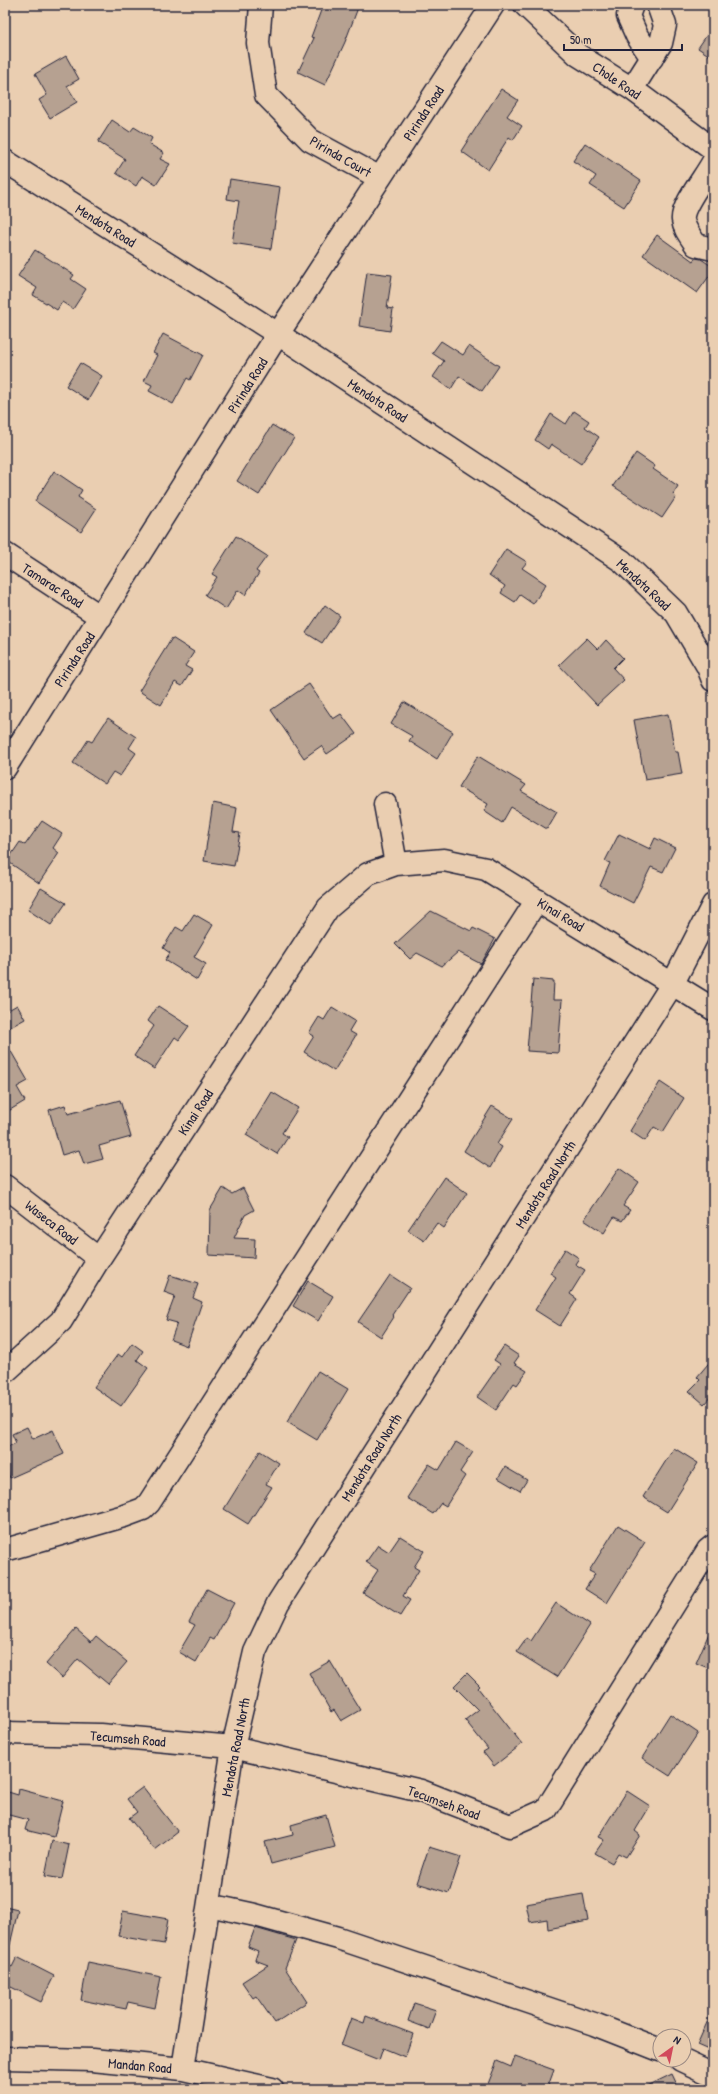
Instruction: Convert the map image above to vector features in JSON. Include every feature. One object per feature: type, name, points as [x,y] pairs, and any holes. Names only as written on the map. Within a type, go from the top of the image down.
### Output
[{"type":"street","name":"Pirinda Court","points":[[261,5],[258,43],[266,95],[310,140],[380,178]]},
{"type":"street","name":"Pirinda Road","points":[[5,768],[278,334],[493,5]]},
{"type":"street","name":"Chole Road","points":[[525,5],[578,54],[632,89],[713,149]]},
{"type":"street","points":[[632,5],[628,16],[637,36],[652,58]]},
{"type":"street","points":[[632,89],[662,43],[665,25],[658,5]]},
{"type":"street","name":"Mendota Road","points":[[5,161],[278,334],[622,562],[676,613],[708,667],[713,680]]},
{"type":"street","points":[[713,162],[685,208],[683,219],[687,231],[696,245],[713,249]]},
{"type":"street","name":"Tamarac Road","points":[[5,554],[101,617]]},
{"type":"street","points":[[385,804],[396,864]]},
{"type":"street","name":"Kinai Road","points":[[5,1372],[61,1321],[99,1259],[328,908],[368,874],[396,864],[444,860],[486,869],[713,1008]]},
{"type":"street","points":[[5,1550],[124,1516],[143,1509],[149,1503],[537,900]]},
{"type":"street","name":"Mendota Road North","points":[[183,2069],[233,1747],[255,1652],[278,1602],[673,983],[713,905]]},
{"type":"street","name":"Waseca Road","points":[[5,1186],[99,1259]]},
{"type":"street","name":"Tecumseh Road","points":[[5,1733],[100,1735],[233,1747],[421,1791],[510,1826],[546,1810],[708,1550],[713,1546]]},
{"type":"street","points":[[209,1905],[255,1915],[338,1938],[544,2006],[652,2047]]},
{"type":"street","name":"Mandan Road","points":[[5,2058],[92,2060],[183,2069],[272,2089]]},
{"type":"street","points":[[692,2065],[713,2075]]},
{"type":"building","points":[[323,5],[359,5],[345,42],[325,85],[298,72],[314,38],[311,37]]},
{"type":"building","points":[[713,26],[713,58],[698,48]]},
{"type":"building","points":[[66,56],[79,79],[67,86],[77,102],[50,118],[39,100],[47,95],[35,74]]},
{"type":"building","points":[[501,89],[518,100],[507,116],[522,126],[513,140],[509,137],[488,170],[461,151]]},
{"type":"building","points":[[112,120],[130,132],[134,127],[152,138],[149,144],[164,153],[160,159],[170,164],[156,185],[142,176],[136,186],[116,173],[125,159],[98,142]]},
{"type":"building","points":[[585,143],[641,181],[624,207],[590,185],[596,176],[573,161]]},
{"type":"building","points":[[230,179],[280,187],[271,249],[232,243],[239,201],[227,199]]},
{"type":"building","points":[[657,235],[693,261],[695,258],[701,259],[713,267],[713,271],[697,293],[643,255]]},
{"type":"building","points":[[35,250],[74,275],[71,279],[86,289],[73,309],[62,302],[57,310],[33,295],[37,288],[18,276]]},
{"type":"building","points":[[367,272],[392,275],[387,308],[393,309],[390,331],[359,326]]},
{"type":"building","points":[[163,334],[203,355],[190,380],[187,378],[173,404],[149,391],[152,385],[144,381],[157,355],[153,353]]},
{"type":"building","points":[[441,341],[463,355],[469,346],[499,366],[482,391],[459,376],[451,389],[433,377],[444,361],[432,353]]},
{"type":"building","points":[[80,363],[102,376],[88,400],[66,386]]},
{"type":"building","points":[[574,411],[589,421],[585,427],[599,437],[581,464],[551,444],[548,449],[535,440],[551,414],[566,424]]},
{"type":"building","points":[[272,425],[294,438],[259,495],[237,481]]},
{"type":"building","points":[[636,453],[655,466],[653,469],[678,486],[673,494],[676,497],[662,518],[613,486]]},
{"type":"building","points":[[54,471],[82,490],[78,497],[96,509],[81,532],[35,501]]},
{"type":"building","points":[[236,536],[267,556],[256,571],[259,573],[245,595],[238,590],[226,609],[205,595],[217,577],[212,574]]},
{"type":"building","points":[[506,549],[527,562],[522,568],[546,584],[533,604],[520,595],[515,602],[501,593],[505,586],[489,575]]},
{"type":"building","points":[[325,605],[340,616],[322,643],[306,633]]},
{"type":"building","points":[[172,638],[194,652],[185,666],[192,670],[182,686],[175,682],[161,705],[139,691]]},
{"type":"building","points":[[587,638],[598,649],[606,640],[623,658],[613,668],[624,680],[597,705],[559,665]]},
{"type":"building","points":[[309,684],[333,719],[341,714],[356,734],[327,754],[321,746],[304,758],[271,710]]},
{"type":"building","points":[[404,702],[453,732],[437,759],[409,741],[412,736],[391,724]]},
{"type":"building","points":[[668,714],[675,752],[678,752],[682,774],[645,780],[634,720]]},
{"type":"building","points":[[108,718],[136,737],[129,748],[136,753],[120,776],[113,772],[105,784],[73,763],[88,740],[92,742]]},
{"type":"building","points":[[478,756],[526,785],[521,791],[557,812],[547,829],[511,807],[502,823],[484,811],[488,804],[459,787]]},
{"type":"building","points":[[213,803],[237,808],[233,832],[240,833],[234,866],[204,861]]},
{"type":"building","points":[[42,821],[62,834],[53,848],[59,853],[39,883],[7,861],[20,842],[25,845]]},
{"type":"building","points":[[619,834],[650,849],[655,838],[675,848],[663,872],[651,867],[633,903],[600,886],[610,863],[605,861]]},
{"type":"building","points":[[41,888],[66,903],[51,925],[28,910]]},
{"type":"building","points":[[431,911],[471,931],[473,928],[495,939],[481,964],[458,952],[442,966],[417,953],[410,959],[395,944]]},
{"type":"building","points":[[194,914],[213,925],[194,957],[206,964],[197,980],[165,960],[170,953],[163,948],[176,927],[183,931]]},
{"type":"building","points":[[533,979],[554,981],[553,1000],[562,1000],[558,1053],[527,1051]]},
{"type":"building","points":[[17,1005],[25,1019],[5,1030],[5,1012]]},
{"type":"building","points":[[158,1006],[189,1026],[179,1040],[175,1037],[154,1069],[134,1056],[154,1026],[148,1021]]},
{"type":"building","points":[[332,1007],[355,1021],[349,1031],[356,1035],[334,1071],[304,1052],[314,1036],[309,1033],[319,1017],[324,1020]]},
{"type":"building","points":[[5,1041],[28,1081],[17,1087],[25,1101],[5,1113]]},
{"type":"building","points":[[660,1082],[684,1098],[663,1132],[654,1127],[645,1141],[630,1131]]},
{"type":"building","points":[[272,1092],[298,1108],[282,1133],[288,1137],[277,1154],[246,1135]]},
{"type":"building","points":[[120,1100],[131,1137],[99,1146],[103,1159],[84,1164],[79,1150],[62,1155],[49,1110],[65,1105],[68,1114]]},
{"type":"building","points":[[492,1106],[513,1119],[497,1144],[502,1147],[490,1168],[464,1151]]},
{"type":"building","points":[[619,1168],[639,1182],[623,1206],[630,1210],[622,1221],[614,1217],[604,1233],[584,1220]]},
{"type":"building","points":[[444,1177],[467,1193],[444,1228],[437,1223],[424,1241],[408,1230]]},
{"type":"building","points":[[223,1188],[232,1194],[243,1188],[254,1210],[245,1215],[234,1238],[255,1239],[254,1258],[209,1255],[210,1210]]},
{"type":"building","points":[[565,1249],[579,1258],[575,1264],[585,1270],[570,1294],[577,1299],[560,1326],[535,1310],[556,1277],[550,1273]]},
{"type":"building","points":[[170,1275],[198,1284],[193,1298],[202,1302],[187,1346],[171,1340],[177,1323],[166,1320],[175,1296],[164,1292]]},
{"type":"building","points":[[390,1275],[410,1288],[392,1315],[394,1317],[381,1337],[358,1322]]},
{"type":"building","points":[[308,1281],[333,1296],[318,1321],[293,1306]]},
{"type":"building","points":[[132,1343],[143,1351],[137,1360],[148,1368],[121,1406],[94,1387],[118,1354],[122,1357]]},
{"type":"building","points":[[504,1346],[519,1356],[514,1363],[527,1371],[517,1385],[514,1383],[496,1410],[477,1397],[500,1364],[494,1360]]},
{"type":"building","points":[[713,1358],[713,1394],[704,1404],[689,1391],[700,1380],[697,1377]]},
{"type":"building","points":[[318,1371],[348,1389],[317,1440],[287,1422]]},
{"type":"building","points":[[27,1427],[33,1439],[53,1430],[64,1454],[10,1478],[5,1466],[5,1448],[16,1443],[12,1434]]},
{"type":"building","points":[[456,1442],[473,1452],[460,1472],[465,1476],[446,1506],[441,1503],[433,1514],[407,1498],[429,1464],[439,1470]]},
{"type":"building","points":[[674,1448],[698,1463],[667,1512],[643,1497]]},
{"type":"building","points":[[260,1451],[279,1463],[266,1484],[272,1487],[248,1524],[224,1509]]},
{"type":"building","points":[[505,1467],[527,1480],[520,1491],[498,1478]]},
{"type":"building","points":[[618,1525],[645,1542],[607,1603],[585,1589],[595,1574],[589,1571]]},
{"type":"building","points":[[400,1536],[424,1551],[414,1567],[419,1570],[403,1596],[410,1600],[400,1616],[363,1593],[378,1570],[366,1562],[378,1545],[389,1552]]},
{"type":"building","points":[[207,1589],[234,1603],[214,1640],[210,1638],[196,1662],[179,1652],[195,1625],[189,1622]]},
{"type":"building","points":[[556,1603],[590,1625],[557,1677],[517,1652],[527,1638],[531,1641]]},
{"type":"building","points":[[713,1624],[713,1670],[696,1663]]},
{"type":"building","points":[[76,1629],[91,1642],[96,1636],[127,1662],[108,1684],[78,1659],[62,1678],[46,1664]]},
{"type":"building","points":[[330,1661],[360,1710],[341,1721],[334,1710],[331,1712],[309,1673]]},
{"type":"building","points":[[467,1673],[480,1686],[478,1688],[522,1744],[494,1766],[483,1752],[488,1749],[465,1720],[478,1710],[454,1686]]},
{"type":"building","points":[[670,1714],[698,1733],[670,1776],[642,1758]]},
{"type":"building","points":[[143,1787],[178,1832],[155,1850],[129,1818],[137,1812],[127,1799]]},
{"type":"building","points":[[19,1789],[63,1801],[54,1837],[25,1830],[28,1820],[5,1814],[5,1791],[18,1795]]},
{"type":"building","points":[[627,1791],[650,1806],[635,1831],[640,1835],[626,1857],[618,1853],[612,1863],[595,1853],[604,1840],[598,1837]]},
{"type":"building","points":[[326,1815],[335,1847],[271,1864],[265,1842],[293,1835],[291,1825]]},
{"type":"building","points":[[52,1841],[69,1845],[62,1879],[45,1876]]},
{"type":"building","points":[[429,1847],[461,1857],[449,1893],[417,1883]]},
{"type":"building","points":[[583,1894],[588,1921],[548,1929],[547,1919],[530,1922],[526,1904]]},
{"type":"building","points":[[5,1907],[18,1910],[10,1945],[5,1944]]},
{"type":"building","points":[[123,1911],[168,1919],[164,1944],[118,1936]]},
{"type":"building","points":[[255,1928],[296,1940],[285,1968],[307,2002],[275,2023],[256,1996],[253,1998],[242,1982],[268,1965],[255,1960],[258,1951],[248,1947]]},
{"type":"building","points":[[17,1957],[54,1976],[41,2002],[5,1984],[5,1963],[12,1967]]},
{"type":"building","points":[[88,1962],[161,1977],[155,2008],[128,2002],[126,2009],[81,2000]]},
{"type":"building","points":[[414,2003],[436,2010],[429,2029],[408,2021]]},
{"type":"building","points":[[713,2009],[713,2052],[697,2045]]},
{"type":"building","points":[[366,2016],[413,2034],[405,2057],[383,2048],[379,2060],[341,2045],[351,2018],[364,2023]]},
{"type":"building","points":[[515,2056],[554,2070],[547,2089],[486,2089],[497,2061],[511,2067]]},
{"type":"building","points":[[672,2074],[679,2089],[641,2089]]}]
